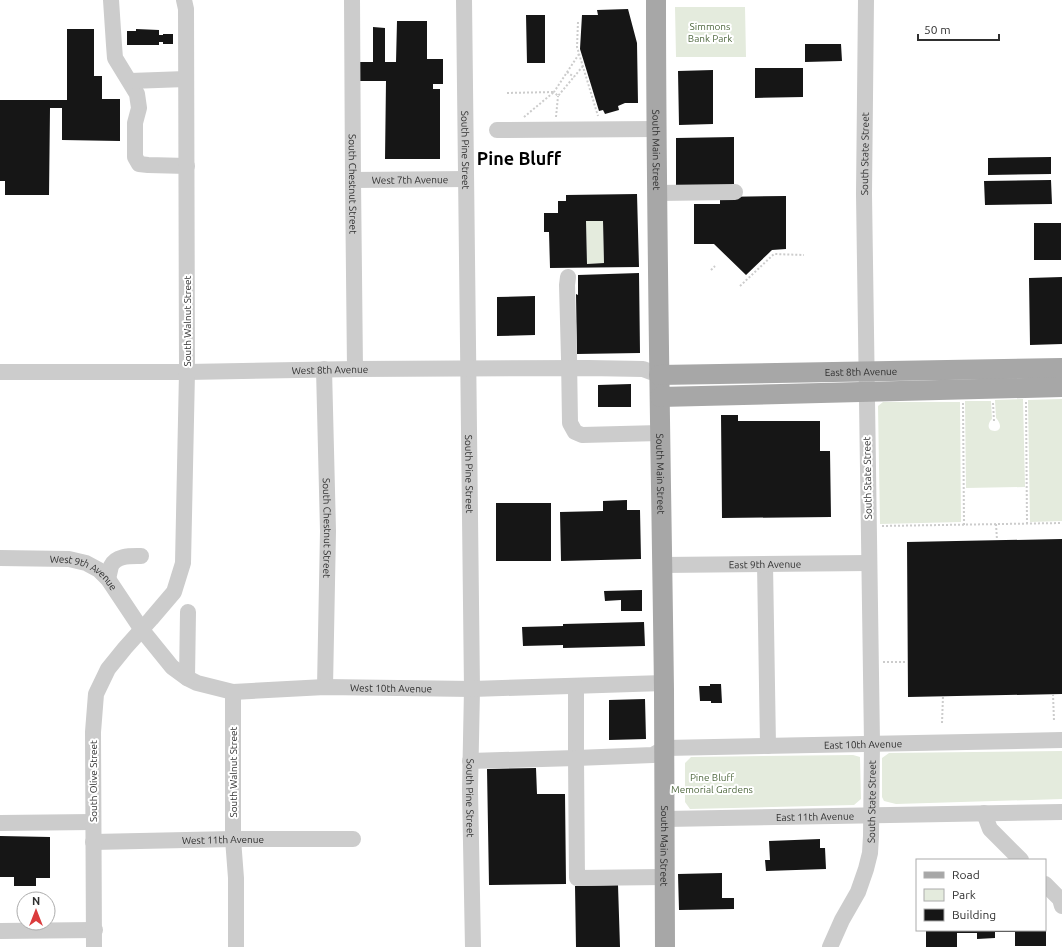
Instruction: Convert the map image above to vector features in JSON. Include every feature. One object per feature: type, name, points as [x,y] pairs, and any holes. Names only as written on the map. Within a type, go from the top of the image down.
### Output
[{"type":"main road","name":"South Main Street","points":[[656,0],[660,433],[665,748],[665,947]]},
{"type":"main road","name":"East 8th Avenue","points":[[660,374],[1062,368]]},
{"type":"main road","name":"East 8th Avenue","points":[[660,397],[1062,387]]},
{"type":"street","points":[[111,0],[116,58],[137,94],[139,108],[135,123],[135,157],[138,164],[186,166]]},
{"type":"street","name":"South Walnut Street","points":[[142,630],[174,592],[183,563],[187,372],[186,9],[184,0]]},
{"type":"street","name":"South Chestnut Street","points":[[352,0],[355,369]]},
{"type":"street","name":"South Pine Street","points":[[464,0],[472,689],[470,790],[473,947]]},
{"type":"street","name":"South State Street","points":[[830,947],[842,920],[858,892],[870,853],[871,836],[872,743],[864,194],[866,0]]},
{"type":"street","points":[[130,81],[186,79]]},
{"type":"street","points":[[497,130],[657,129]]},
{"type":"street","name":"West 7th Avenue","points":[[353,180],[466,179]]},
{"type":"street","points":[[658,193],[735,192]]},
{"type":"street","points":[[568,277],[570,423],[575,432],[582,435],[660,433]]},
{"type":"street","name":"West 8th Avenue","points":[[0,372],[187,372],[324,369],[570,368],[643,369],[660,374]]},
{"type":"street","name":"South Chestnut Street","points":[[324,369],[328,531],[325,687]]},
{"type":"street","points":[[108,579],[115,560],[122,557],[141,556]]},
{"type":"street","name":"West 9th Avenue","points":[[0,558],[69,559],[86,563],[99,570],[108,579],[142,630]]},
{"type":"street","name":"East 9th Avenue","points":[[662,565],[869,563]]},
{"type":"street","points":[[765,564],[768,746]]},
{"type":"street","points":[[186,678],[188,612]]},
{"type":"street","name":"West 10th Avenue","points":[[142,630],[172,667],[186,678],[197,683],[233,692],[325,687],[472,689],[664,683]]},
{"type":"street","name":"South Olive Street","points":[[94,947],[93,732],[96,694],[108,668],[142,630]]},
{"type":"street","points":[[576,686],[577,878],[664,877]]},
{"type":"street","name":"South Walnut Street","points":[[233,692],[233,839],[236,878],[236,947]]},
{"type":"street","name":"East 10th Avenue","points":[[665,748],[1062,740]]},
{"type":"street","points":[[470,761],[653,755],[665,748]]},
{"type":"street","name":"East 11th Avenue","points":[[665,819],[1062,812]]},
{"type":"street","points":[[984,813],[990,830],[1019,859]]},
{"type":"street","points":[[0,823],[93,822]]},
{"type":"street","name":"West 11th Avenue","points":[[93,842],[233,839],[353,839]]},
{"type":"street","points":[[1046,885],[1060,899],[1062,906]]},
{"type":"street","points":[[0,931],[95,930]]},
{"type":"path","points":[[578,22],[579,54],[599,121]]},
{"type":"path","points":[[521,119],[554,92],[579,54]]},
{"type":"path","points":[[556,123],[558,96],[583,66]]},
{"type":"path","points":[[567,72],[574,77]]},
{"type":"path","points":[[507,93],[554,92],[558,96]]},
{"type":"path","points":[[740,286],[774,254],[804,255]]},
{"type":"path","points":[[711,270],[715,266]]},
{"type":"path","points":[[1026,397],[1027,524]]},
{"type":"path","points":[[962,398],[964,525]]},
{"type":"path","points":[[993,398],[994,421]]},
{"type":"path","points":[[877,526],[1062,523]]},
{"type":"path","points":[[996,524],[996,540]]},
{"type":"path","points":[[879,662],[908,662]]},
{"type":"path","points":[[1053,694],[1054,721]]},
{"type":"path","points":[[942,723],[943,696]]},
{"type":"green space","name":"Simmons Bank Park","points":[[675,7],[745,7],[746,57],[676,57]]},
{"type":"green space","points":[[586,221],[603,221],[604,263],[587,264]]},
{"type":"green space","points":[[1023,399],[1025,487],[966,488],[965,401],[991,401],[992,419],[989,428],[992,431],[995,431],[1000,428],[1000,426],[996,418],[995,400]]},
{"type":"green space","points":[[1062,399],[1062,521],[1030,522],[1028,400]]},
{"type":"green space","points":[[883,402],[960,402],[961,522],[880,524],[878,406]]},
{"type":"green space","points":[[1062,751],[1062,799],[896,804],[884,801],[882,797],[882,758],[889,753]]},
{"type":"green space","name":"Pine Bluff Memorial Gardens","points":[[853,755],[860,757],[861,799],[854,805],[690,809],[685,802],[685,763],[691,757]]},
{"type":"building","points":[[628,9],[637,43],[638,103],[625,103],[618,106],[619,110],[605,114],[603,110],[599,111],[580,49],[582,15],[598,15],[597,10]]},
{"type":"building","points":[[526,15],[545,15],[545,63],[527,63]]},
{"type":"building","points":[[397,21],[427,21],[427,59],[443,59],[443,84],[433,84],[433,89],[440,89],[440,159],[385,159],[386,81],[360,81],[360,62],[373,62],[373,27],[385,28],[385,62],[396,62]]},
{"type":"building","points":[[67,29],[94,29],[94,76],[102,76],[102,99],[120,99],[120,141],[62,140],[62,108],[50,108],[49,195],[5,195],[5,181],[0,181],[0,100],[67,100]]},
{"type":"building","points":[[136,29],[159,30],[159,35],[173,34],[173,44],[163,44],[163,42],[159,42],[159,45],[127,45],[127,31],[136,31]]},
{"type":"building","points":[[805,44],[841,44],[842,61],[805,62]]},
{"type":"building","points":[[755,68],[803,68],[803,97],[755,98]]},
{"type":"building","points":[[713,70],[713,124],[679,125],[678,71]]},
{"type":"building","points":[[734,137],[734,188],[676,188],[676,138]]},
{"type":"building","points":[[1051,157],[1051,174],[988,175],[988,158]]},
{"type":"building","points":[[1051,180],[1052,204],[985,205],[984,181]]},
{"type":"building","points":[[637,194],[639,267],[550,268],[549,232],[544,232],[544,213],[558,213],[558,201],[566,201],[566,195]],"holes":[[[586,221],[603,221],[604,263],[587,264]]]},
{"type":"building","points":[[786,196],[786,249],[772,250],[746,275],[714,244],[694,244],[694,204],[720,204],[720,197]]},
{"type":"building","points":[[1034,223],[1061,223],[1061,260],[1034,260]]},
{"type":"building","points":[[639,273],[640,353],[577,354],[576,294],[578,295],[578,275]]},
{"type":"building","points":[[1062,277],[1062,344],[1030,345],[1029,278]]},
{"type":"building","points":[[535,296],[535,335],[497,336],[497,297]]},
{"type":"building","points":[[631,384],[631,407],[598,407],[598,385]]},
{"type":"building","points":[[721,415],[738,415],[738,421],[820,421],[820,451],[830,451],[831,517],[722,518]]},
{"type":"building","points":[[627,500],[627,510],[640,510],[641,559],[561,561],[560,512],[603,511],[603,501]]},
{"type":"building","points":[[496,503],[551,503],[551,561],[496,561]]},
{"type":"building","points":[[1062,539],[1062,694],[908,697],[907,542]]},
{"type":"building","points":[[642,590],[642,611],[621,611],[621,600],[605,601],[604,591]]},
{"type":"building","points":[[644,622],[645,646],[563,648],[563,645],[523,646],[522,627],[563,626],[563,624]]},
{"type":"building","points":[[710,684],[721,684],[722,703],[700,701],[699,686],[710,686]]},
{"type":"building","points":[[645,699],[646,739],[609,740],[609,700]]},
{"type":"building","points":[[536,768],[537,794],[565,794],[566,884],[489,885],[487,769]]},
{"type":"building","points":[[0,836],[50,837],[50,878],[36,878],[36,886],[14,886],[14,877],[0,877]]},
{"type":"building","points":[[820,839],[820,848],[825,848],[826,869],[766,871],[765,860],[770,860],[769,841]]},
{"type":"building","points":[[722,873],[722,898],[734,898],[734,909],[679,910],[678,874]]},
{"type":"building","points":[[618,885],[620,947],[576,947],[575,886]]},
{"type":"building","points":[[926,931],[1046,931],[1046,946],[1015,946],[1015,932],[995,932],[995,938],[977,939],[977,933],[957,933],[957,947],[926,947]]},
{"type":"district","name":"Pine Bluff","points":[[519,159]]}]
